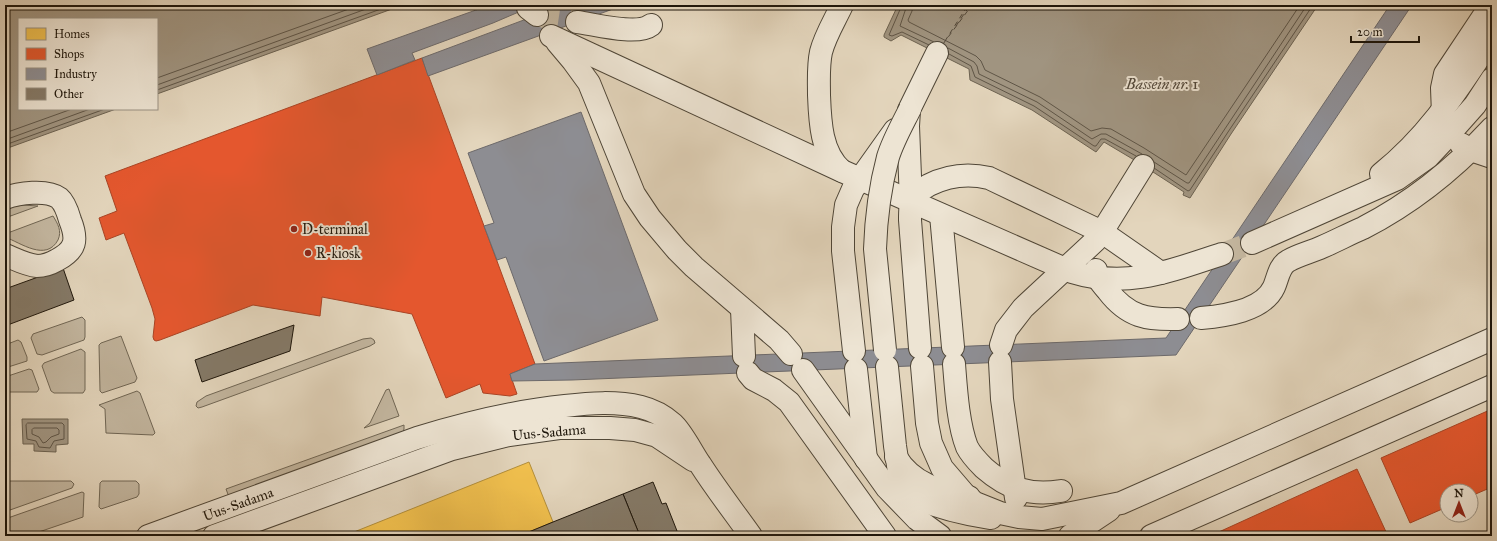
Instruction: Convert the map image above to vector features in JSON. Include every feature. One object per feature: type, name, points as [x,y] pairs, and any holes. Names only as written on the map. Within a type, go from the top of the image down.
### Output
[{"type":"street","points":[[842,5],[827,35],[822,51],[819,76],[821,129],[824,141],[836,166],[851,175]]},
{"type":"street","points":[[1484,155],[1461,144],[1450,134],[1444,121],[1442,88],[1445,74],[1491,5]]},
{"type":"street","points":[[936,533],[917,519],[898,501],[866,460],[797,362],[779,340],[711,283],[677,250],[642,205],[629,181],[589,83],[574,61],[539,22],[851,175],[1065,269],[1098,279],[1129,279],[1161,273],[1222,254]]},
{"type":"street","points":[[577,22],[631,30],[641,30],[651,25]]},
{"type":"street","points":[[1349,200],[1399,160],[1414,145],[1443,111],[1492,38]]},
{"type":"street","points":[[866,460],[843,251],[843,227],[851,175],[909,110],[935,56],[893,143],[888,157],[881,193],[875,249],[896,457],[900,478],[906,494],[920,518],[936,533]]},
{"type":"street","points":[[1252,243],[1396,179],[1428,157],[1475,105],[1492,79]]},
{"type":"street","points":[[909,110],[910,220],[927,423],[931,442],[942,468],[966,496],[975,503],[1000,513],[1019,517],[1042,519]]},
{"type":"street","points":[[1484,155],[1492,128]]},
{"type":"street","points":[[1201,318],[1248,309],[1260,302],[1274,288],[1281,268],[1288,261],[1322,247],[1384,216],[1421,192],[1455,165],[1484,155]]},
{"type":"street","points":[[1042,519],[1026,512],[1019,506],[1015,494],[1002,399],[1001,354],[1006,330],[1024,308],[1102,232],[1144,166]]},
{"type":"street","points":[[911,202],[921,190],[948,177],[961,175],[989,178],[1102,232],[1161,273]]},
{"type":"street","points":[[5,198],[13,195],[35,192],[60,198],[74,229],[74,243],[71,250],[65,256],[48,265],[36,266],[5,254]]},
{"type":"street","points":[[941,215],[962,432],[968,448],[978,463],[1015,494]]},
{"type":"street","points":[[1102,232],[1096,250],[1095,264],[1098,279],[1120,306],[1130,312],[1149,319],[1178,319]]},
{"type":"street","points":[[742,310],[746,364],[753,379],[774,390],[789,402],[885,536]]},
{"type":"street","points":[[1070,536],[1121,503],[1492,339]]},
{"type":"street","points":[[1151,536],[1492,386]]},
{"type":"street","name":"Uus-Sadama","points":[[148,536],[417,438],[494,417],[542,408],[593,403],[613,403],[641,407],[660,414],[674,425],[743,533]]},
{"type":"street","name":"Uus-Sadama","points":[[214,536],[452,449],[509,435],[559,428],[610,428],[635,430],[657,436],[700,465]]},
{"type":"street","name":"Uus-Sadama","points":[[394,471],[410,455],[417,438]]},
{"type":"street","points":[[896,457],[902,467],[920,482],[941,490],[966,496],[999,500],[1015,494],[1046,496],[1061,491]]},
{"type":"street","points":[[881,480],[906,494],[938,507],[982,517],[1015,520],[1042,519],[1121,503]]},
{"type":"shaded area","points":[[23,205],[38,206],[5,218],[5,208]]},
{"type":"shaded area","points":[[53,216],[59,228],[60,234],[58,240],[47,250],[33,249],[5,237],[5,234]]},
{"type":"shaded area","points":[[82,317],[85,320],[84,340],[42,355],[37,354],[31,338],[33,334]]},
{"type":"shaded area","points":[[121,336],[137,378],[135,382],[102,393],[100,391],[99,345]]},
{"type":"shaded area","points":[[371,338],[375,343],[370,346],[202,407],[198,408],[196,406],[197,402],[206,396],[363,339]]},
{"type":"shaded area","points":[[18,340],[21,342],[27,357],[27,361],[5,368],[5,345]]},
{"type":"shaded area","points":[[81,349],[85,352],[85,390],[83,393],[54,393],[51,391],[42,366],[44,363]]},
{"type":"shaded area","points":[[29,369],[32,370],[39,389],[37,392],[5,392],[5,377]]},
{"type":"shaded area","points":[[389,389],[399,416],[364,428],[370,423],[386,390]]},
{"type":"shaded area","points":[[137,391],[140,393],[155,433],[153,435],[106,433],[105,409],[99,405]]},
{"type":"shaded area","points":[[404,425],[402,435],[229,497],[226,489]]},
{"type":"shaded area","points":[[9,481],[71,481],[74,484],[72,488],[10,510],[6,507],[7,483]]},
{"type":"shaded area","points":[[102,481],[136,481],[139,484],[139,494],[137,497],[101,509],[99,507],[100,483]]},
{"type":"shaded area","points":[[82,492],[84,493],[83,517],[27,536],[5,536],[5,519]]},
{"type":"water","points":[[5,5],[403,5],[158,94],[158,18],[18,18],[18,110],[113,110],[5,149]]},
{"type":"water","name":"Bassein nr. 1","points":[[898,5],[1318,5],[1231,134],[1190,198],[1183,195],[1184,192],[1104,142],[1096,152],[1032,110],[970,80],[969,69],[901,35],[891,41],[884,37]]},
{"type":"water","points":[[22,419],[68,419],[68,444],[56,445],[56,452],[34,451],[34,444],[23,444]]},
{"type":"building: Homes","points":[[529,462],[553,522],[519,536],[344,536]]},
{"type":"building: Shops","name":"D-terminal","points":[[422,58],[535,364],[510,374],[517,394],[510,396],[483,393],[480,384],[446,398],[412,314],[322,297],[320,316],[253,305],[160,340],[154,340],[155,319],[152,308],[124,233],[106,240],[99,218],[117,211],[105,176]]},
{"type":"building: Shops","points":[[1492,409],[1492,487],[1479,493],[1479,483],[1439,483],[1439,510],[1410,523],[1381,458]]},
{"type":"building: Shops","points":[[1357,469],[1387,534],[1384,536],[1210,536]]},
{"type":"building: Industry","points":[[490,5],[535,5],[493,23],[412,53],[415,60],[377,75],[367,49]]},
{"type":"building: Industry","points":[[564,5],[624,5],[428,76],[422,58]]},
{"type":"building: Industry","points":[[1390,5],[1412,5],[1176,355],[572,380],[512,381],[510,374],[535,364],[1166,338]]},
{"type":"building: Industry","points":[[581,112],[658,320],[544,361],[506,257],[497,260],[484,226],[494,223],[468,153]]},
{"type":"building: Other","points":[[63,268],[74,300],[5,326],[5,289]]},
{"type":"building: Other","points":[[294,325],[290,351],[202,382],[195,360]]},
{"type":"building: Other","points":[[653,482],[662,504],[666,503],[679,536],[640,536],[623,494]]},
{"type":"building: Other","points":[[623,494],[640,536],[519,536],[553,522]]},
{"type":"ferry route","points":[[945,41],[968,5]]},
{"type":"ferry route","points":[[956,26],[970,5]]},
{"type":"ferry route","points":[[943,44],[972,5]]},
{"type":"tunnel","points":[[537,15],[577,22]]},
{"type":"tunnel","points":[[1222,254],[1252,243]]},
{"type":"place","name":"D-terminal","points":[[294,229]]},
{"type":"place","name":"R-kiosk","points":[[308,253]]}]
